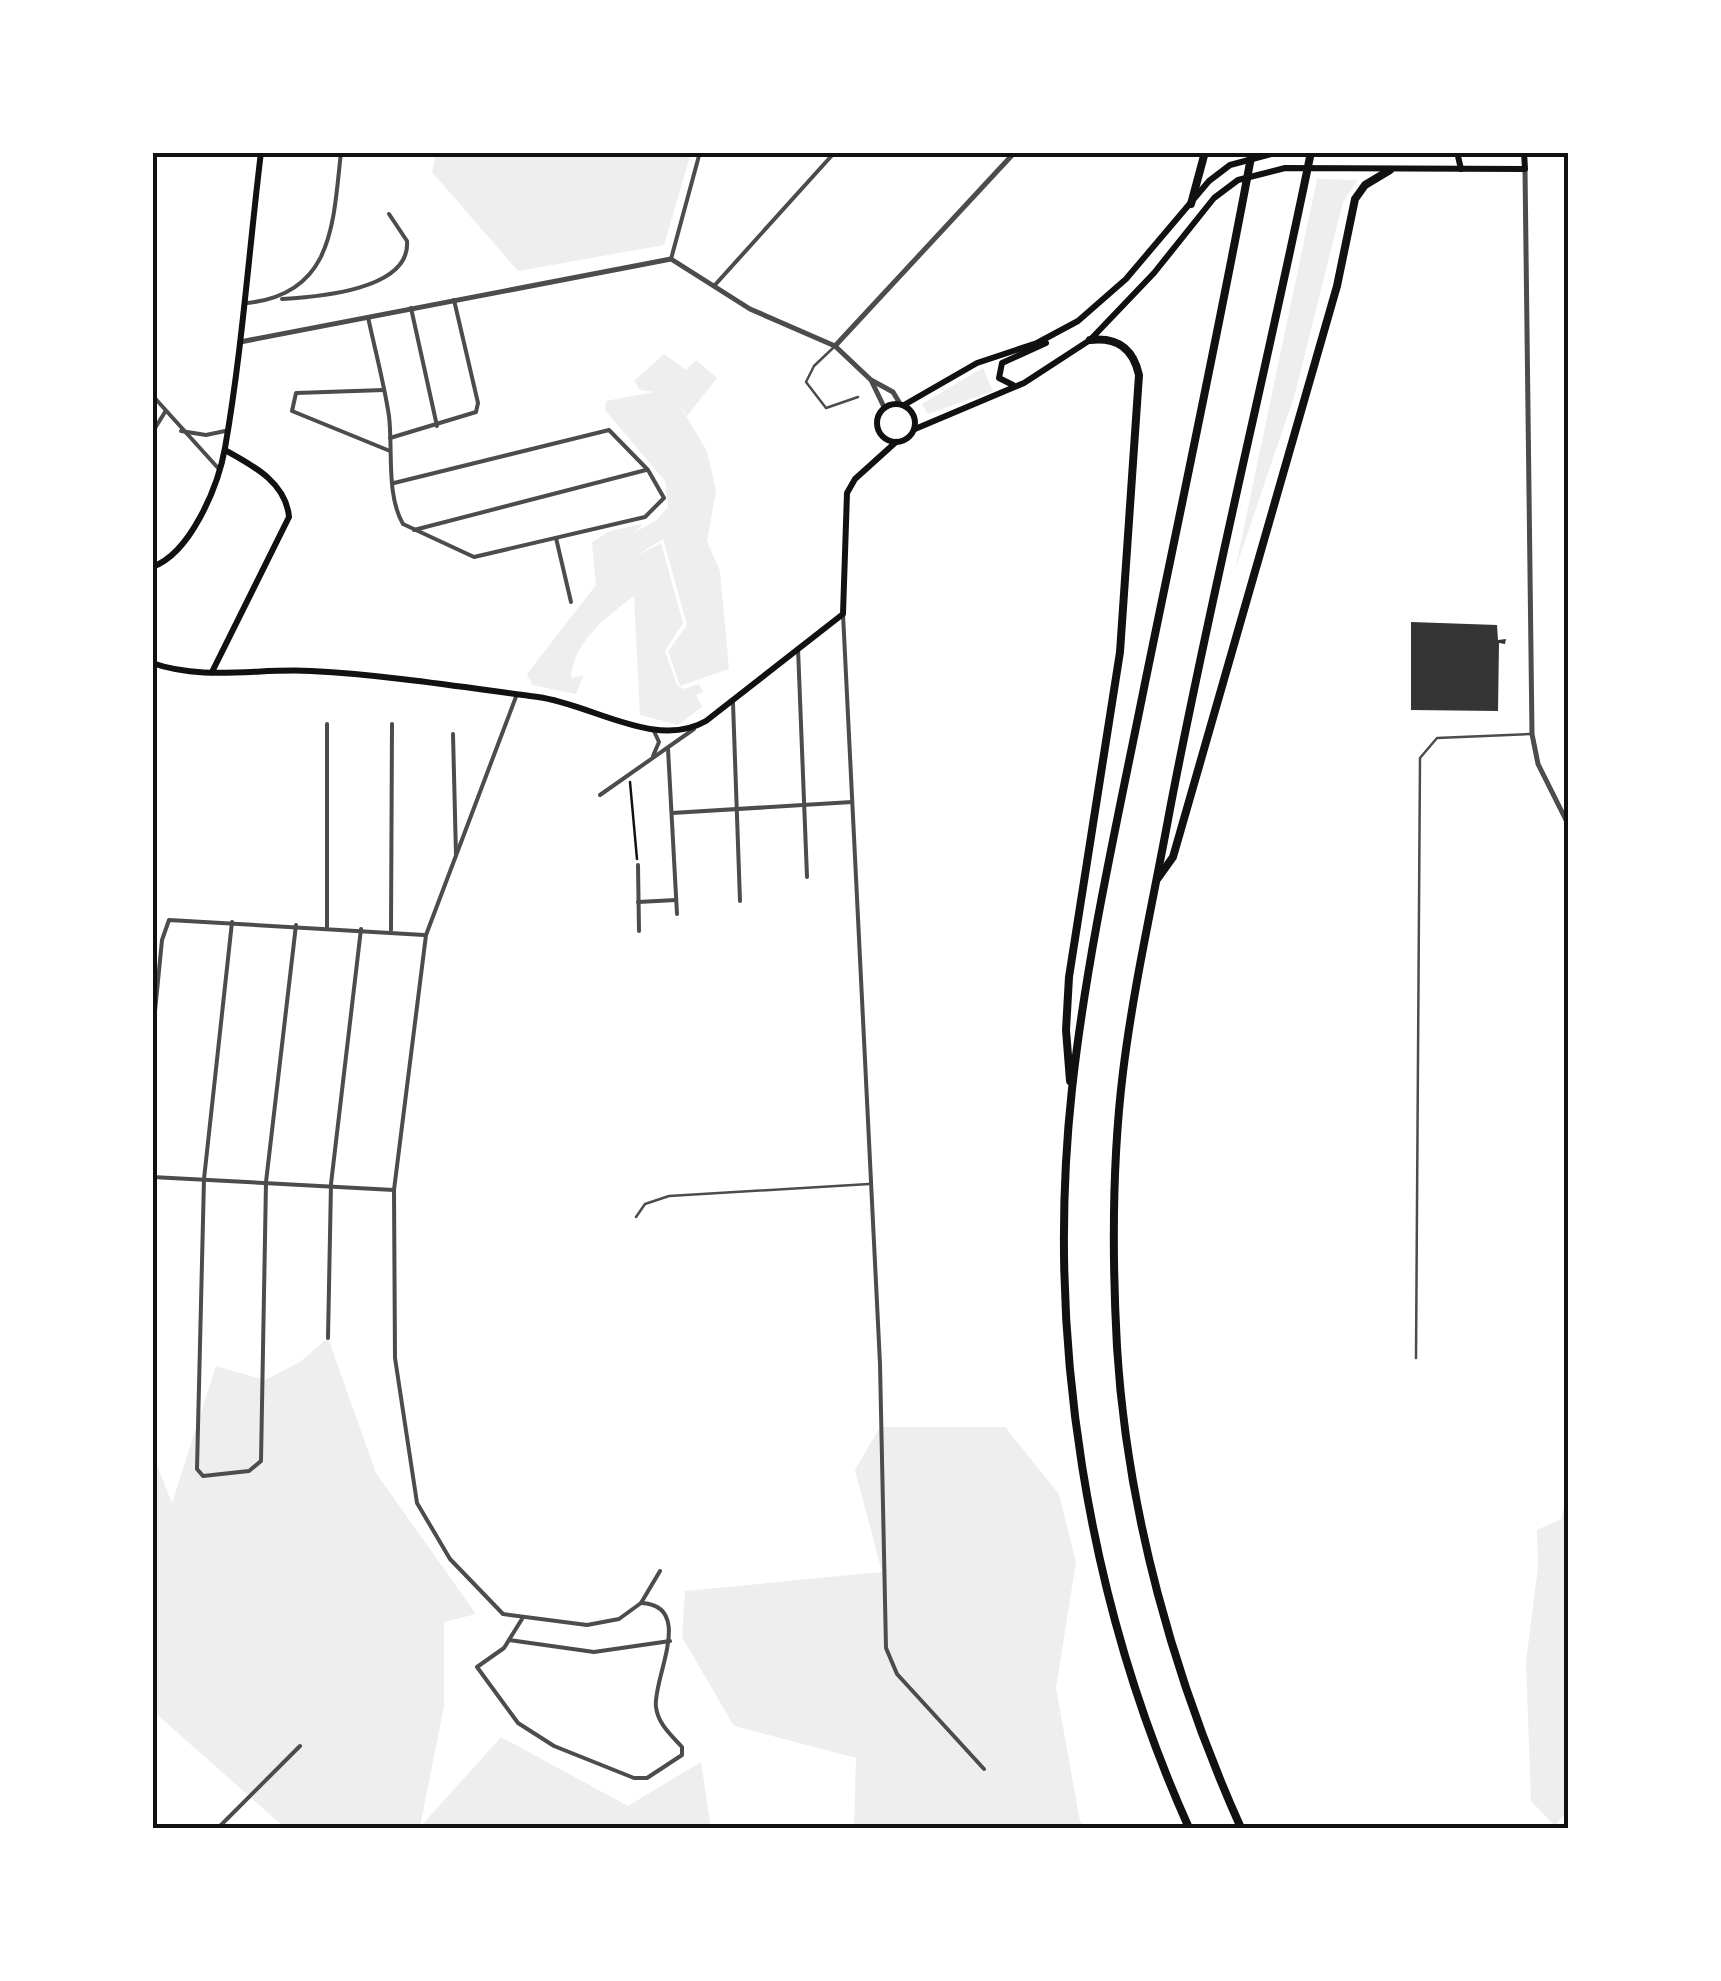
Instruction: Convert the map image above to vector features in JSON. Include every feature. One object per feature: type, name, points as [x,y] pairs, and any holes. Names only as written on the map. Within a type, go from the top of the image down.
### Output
[{"type":"highway","points":[[1191,204],[1205,152]]},
{"type":"highway","points":[[1071,1092],[1100,904],[1252,152]]},
{"type":"highway","points":[[1241,1828],[1219,1779],[1162,1608],[1133,1473],[1117,1349],[1118,1132],[1134,997],[1156,881],[1311,152]]},
{"type":"highway","points":[[1156,881],[1173,857],[1328,320],[1354,204],[1365,185],[1390,170]]},
{"type":"highway","points":[[1090,340],[1117,342],[1131,353],[1140,375],[1120,652],[1067,1004],[1071,1092],[1066,1289],[1079,1443],[1108,1594],[1164,1774],[1189,1828]]},
{"type":"main road","points":[[152,568],[169,561],[190,538],[224,450],[261,152]]},
{"type":"main road","points":[[1024,383],[1006,386],[999,378],[999,368],[1054,336],[1126,280],[1217,173],[1256,156],[1390,152]]},
{"type":"main road","points":[[1458,152],[1461,169]]},
{"type":"main road","points":[[152,663],[212,672],[349,674],[517,694],[584,707],[653,729],[676,732],[698,726],[843,614],[847,493],[876,458],[914,429],[1024,383],[1090,340],[1154,273],[1214,198],[1238,180],[1285,168],[1525,169],[1524,152]]},
{"type":"main road","points":[[876,458],[882,436],[877,423],[884,407],[902,404],[977,363],[1054,336]]},
{"type":"main road","points":[[902,404],[914,414],[914,429]]},
{"type":"main road","points":[[882,436],[896,442]]},
{"type":"main road","points":[[212,672],[289,517],[284,496],[267,476],[224,450]]},
{"type":"street","points":[[282,299],[328,246],[341,152]]},
{"type":"street","points":[[670,258],[700,152]]},
{"type":"street","points":[[712,287],[835,152]]},
{"type":"street","points":[[835,346],[1015,152]]},
{"type":"street","points":[[1525,169],[1532,734],[1542,775],[1568,824]]},
{"type":"street","points":[[242,304],[371,284],[399,268],[406,259],[408,242],[389,214]]},
{"type":"street","points":[[237,342],[670,258],[712,287],[835,346],[871,380],[893,392],[902,404]]},
{"type":"street","points":[[390,438],[472,415],[478,408],[454,300]]},
{"type":"street","points":[[412,308],[437,426]]},
{"type":"street","points":[[368,317],[384,390],[390,451],[394,483],[400,518],[414,530],[474,557],[655,512],[663,492],[648,470],[609,430],[394,483]]},
{"type":"street","points":[[871,380],[884,407]]},
{"type":"street","points":[[384,390],[296,392],[292,411],[390,451]]},
{"type":"street","points":[[152,395],[218,468]]},
{"type":"street","points":[[152,433],[165,412]]},
{"type":"street","points":[[181,431],[206,435],[226,431]]},
{"type":"street","points":[[414,530],[648,470]]},
{"type":"street","points":[[556,538],[571,602]]},
{"type":"street","points":[[843,614],[870,1184],[886,1648],[897,1674],[984,1769]]},
{"type":"street","points":[[798,648],[807,876]]},
{"type":"street","points":[[517,694],[426,935],[394,1190],[395,1358],[417,1503],[450,1559],[484,1599],[504,1614],[598,1624],[619,1619],[640,1603],[660,1571]]},
{"type":"street","points":[[733,698],[740,901]]},
{"type":"street","points":[[327,724],[327,927]]},
{"type":"street","points":[[391,930],[392,724]]},
{"type":"street","points":[[600,795],[698,726]]},
{"type":"street","points":[[650,760],[660,742],[653,729]]},
{"type":"street","points":[[453,734],[456,860]]},
{"type":"street","points":[[668,750],[676,914]]},
{"type":"street","points":[[672,813],[852,802]]},
{"type":"street","points":[[638,865],[639,931]]},
{"type":"street","points":[[638,902],[676,900]]},
{"type":"street","points":[[152,1042],[162,940],[169,920],[361,928],[426,935]]},
{"type":"street","points":[[232,922],[204,1180],[197,1469],[203,1476],[249,1471],[261,1461],[266,1182],[296,925]]},
{"type":"street","points":[[328,1338],[331,1184],[361,928]]},
{"type":"street","points":[[152,1177],[394,1190]]},
{"type":"street","points":[[522,1618],[508,1640],[477,1667],[518,1722],[554,1746],[634,1778],[647,1778],[682,1755],[682,1748],[662,1725],[656,1707],[656,1685],[670,1642],[664,1614],[652,1604],[640,1603]]},
{"type":"street","points":[[508,1640],[594,1652],[670,1642]]},
{"type":"street","points":[[218,1828],[300,1746]]},
{"type":"lane","points":[[835,346],[814,366],[806,382],[826,408],[858,397]]},
{"type":"lane","points":[[1416,1358],[1420,758],[1437,738],[1532,734]]},
{"type":"lane","points":[[636,1217],[645,1204],[670,1196],[870,1184]]},
{"type":"path","points":[[629,776],[638,865]]},
{"type":"shaded area","points":[[436,152],[691,153],[664,245],[518,271],[432,172]]},
{"type":"shaded area","points":[[1317,179],[1358,180],[1343,202],[1295,394],[1235,570]]},
{"type":"shaded area","points":[[664,354],[686,370],[696,360],[717,378],[687,416],[673,394],[707,451],[716,491],[707,541],[720,571],[729,669],[680,686],[668,651],[687,625],[663,539],[634,557],[661,543],[683,623],[665,651],[677,685],[684,689],[699,684],[703,692],[696,695],[702,707],[678,725],[640,715],[634,596],[603,621],[578,653],[571,678],[584,675],[576,694],[532,685],[527,674],[596,585],[592,542],[610,531],[643,524],[635,532],[657,520],[668,507],[665,481],[605,410],[606,401],[654,392],[640,390],[634,381]]},
{"type":"shaded area","points":[[983,368],[993,391],[928,414],[922,404]]},
{"type":"shaded area","points":[[328,1338],[376,1473],[476,1614],[444,1622],[444,1706],[420,1827],[501,1737],[628,1806],[701,1762],[711,1828],[285,1828],[153,1711],[152,1453],[172,1503],[216,1366],[265,1380],[300,1362]]},
{"type":"shaded area","points":[[880,1427],[1005,1427],[1059,1494],[1076,1562],[1056,1688],[1080,1821],[1086,1828],[854,1828],[856,1758],[734,1726],[682,1637],[685,1591],[882,1572],[855,1470]]},
{"type":"shaded area","points":[[1568,1494],[1568,1809],[1555,1826],[1531,1801],[1526,1662],[1538,1567],[1537,1530],[1561,1519]]},
{"type":"building","points":[[1411,622],[1497,625],[1498,640],[1506,639],[1505,644],[1499,643],[1498,711],[1411,710]]}]
